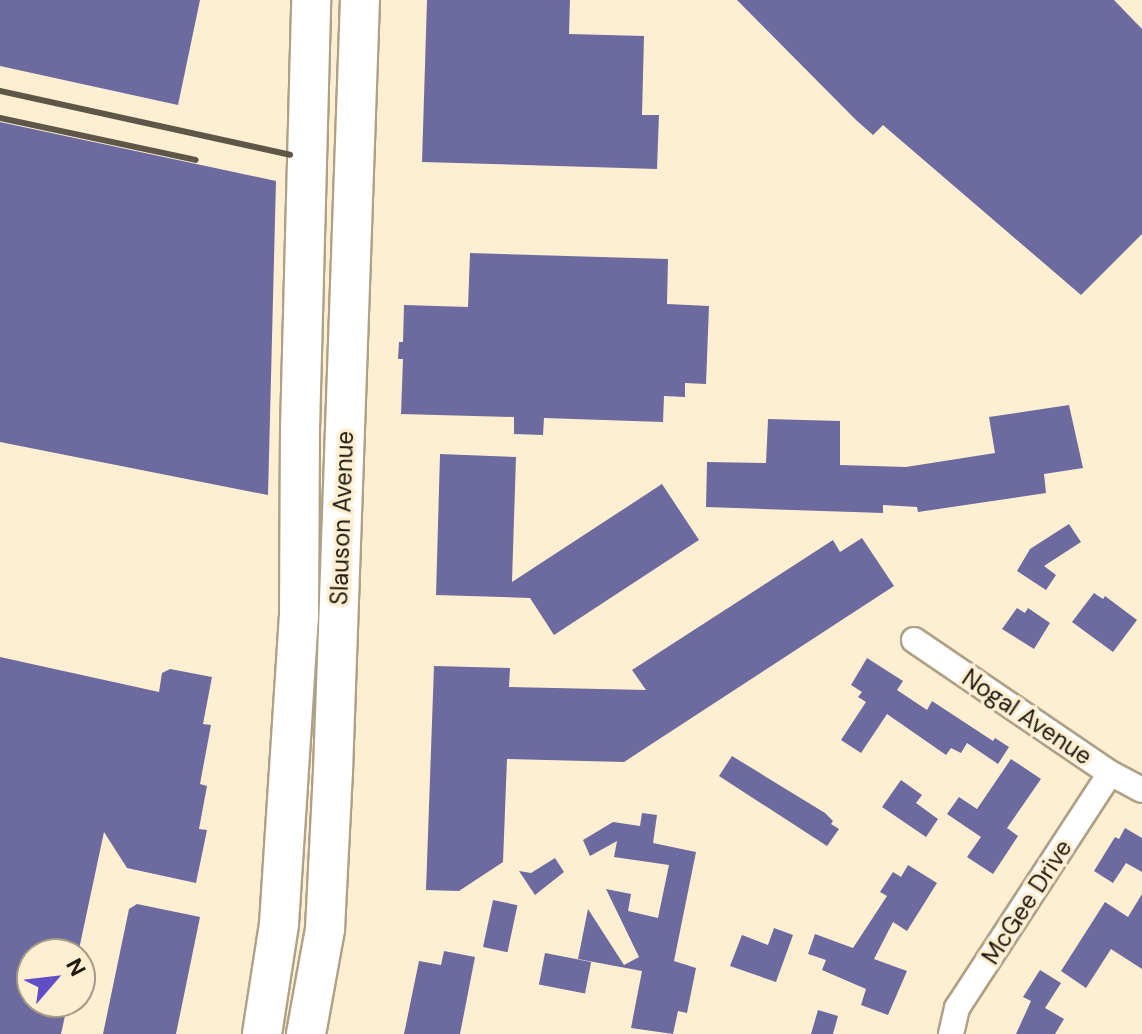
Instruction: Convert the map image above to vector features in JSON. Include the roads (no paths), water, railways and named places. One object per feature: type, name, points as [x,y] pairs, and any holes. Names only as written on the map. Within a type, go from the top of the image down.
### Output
[{"type":"main road","name":"Slauson Avenue","points":[[262,1034],[279,924],[299,618],[300,429],[311,0]]},
{"type":"main road","name":"Slauson Avenue","points":[[306,1034],[325,929],[339,626],[360,0]]},
{"type":"main road","points":[[300,429],[344,433]]},
{"type":"main road","points":[[299,618],[339,626]]},
{"type":"street","name":"Nogal Avenue","points":[[914,640],[1110,773],[1142,790]]},
{"type":"street","name":"McGee Drive","points":[[951,1034],[957,1008],[1110,773]]},
{"type":"railway","points":[[0,91],[290,155]]},
{"type":"railway","points":[[0,118],[196,160]]}]
